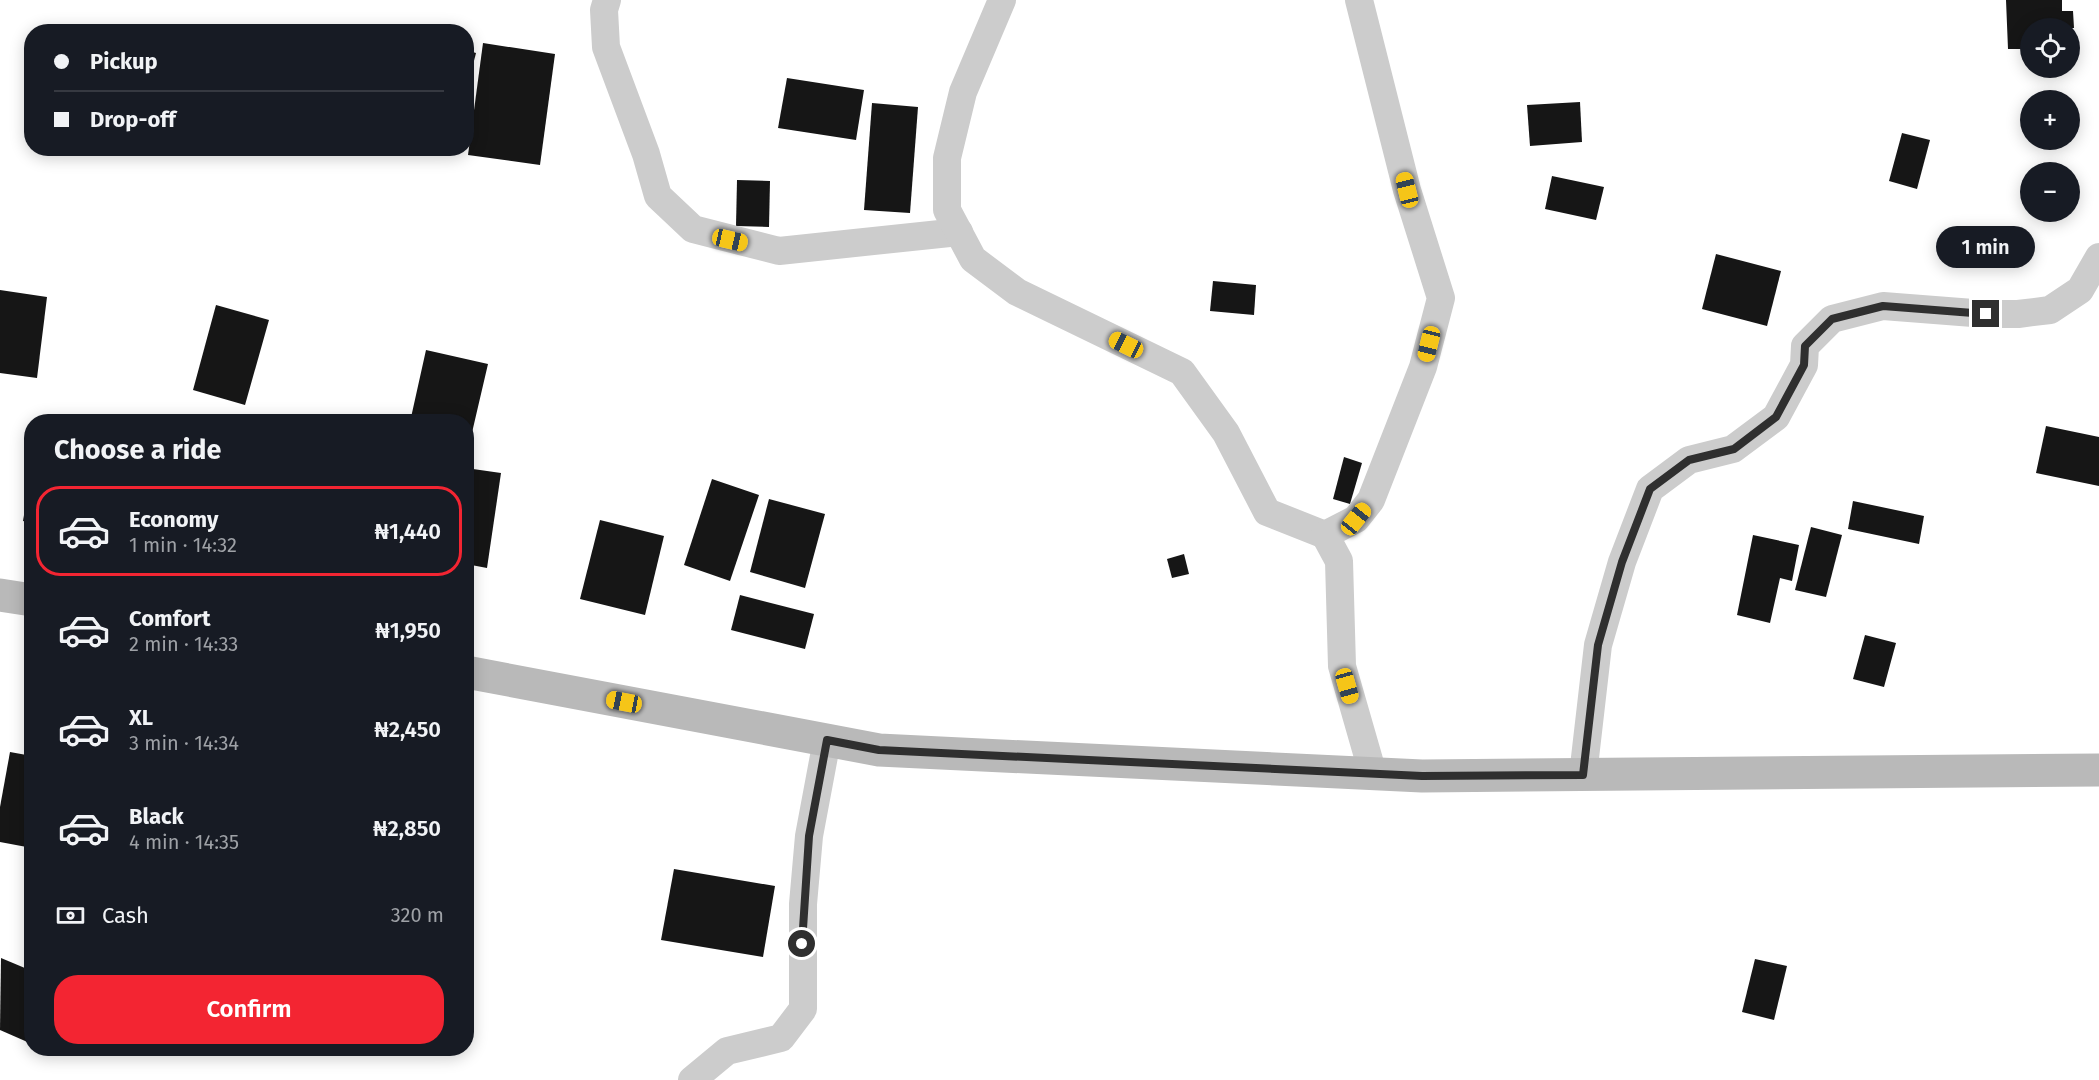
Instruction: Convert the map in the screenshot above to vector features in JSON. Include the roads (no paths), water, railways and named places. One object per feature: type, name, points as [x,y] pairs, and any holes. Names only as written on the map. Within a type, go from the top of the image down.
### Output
[{"type":"street","points":[[607,0],[604,10],[606,47],[646,154],[658,196],[693,230],[779,251],[959,232]]},
{"type":"street","points":[[1002,0],[963,92],[947,159],[947,210],[973,259],[1017,292],[1182,372],[1226,432],[1268,512],[1325,535],[1339,561],[1342,666],[1373,774]]},
{"type":"street","points":[[1325,535],[1356,519],[1371,500],[1423,367],[1441,298],[1407,190],[1370,35],[1359,0]]},
{"type":"street","points":[[1583,775],[1598,645],[1622,562],[1650,489],[1689,460],[1734,449],[1776,417],[1804,365],[1805,346],[1832,319],[1883,306],[1997,314],[2050,310],[2080,290],[2099,257]]},
{"type":"street","points":[[0,596],[24,599]]},
{"type":"street","points":[[474,674],[879,750],[1422,776],[2099,770]]},
{"type":"street","points":[[692,1080],[727,1051],[781,1038],[803,1009],[803,904],[809,836],[827,740]]}]
